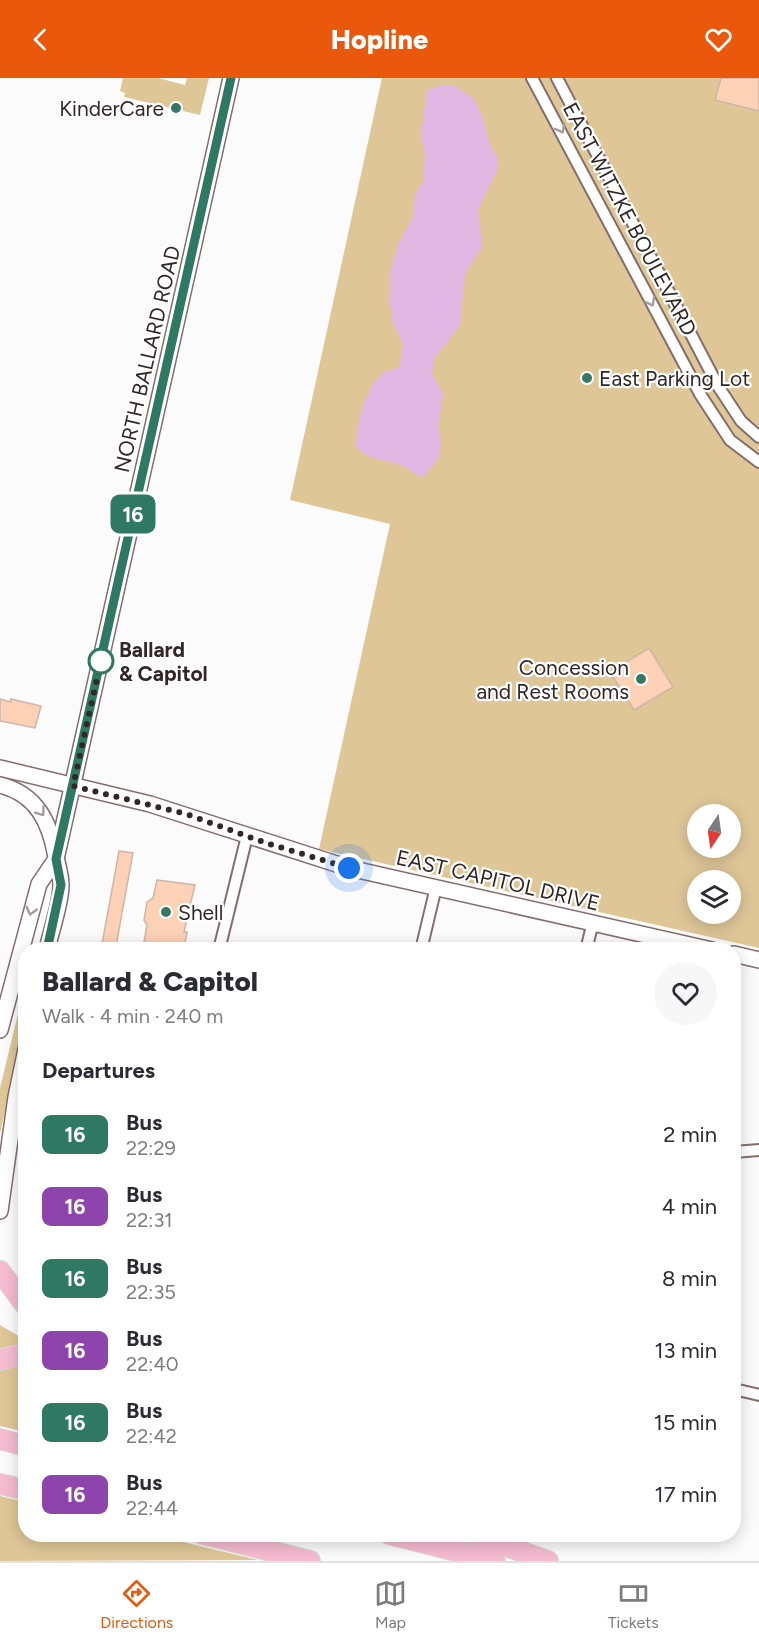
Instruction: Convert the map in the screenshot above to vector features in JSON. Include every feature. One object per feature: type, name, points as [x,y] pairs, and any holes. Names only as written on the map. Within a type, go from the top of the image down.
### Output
[{"type":"highway","points":[[0,1270],[18,1295]]},
{"type":"highway","points":[[0,1360],[18,1355]]},
{"type":"highway","points":[[0,1439],[18,1444]]},
{"type":"highway","points":[[0,1484],[18,1488]]},
{"type":"highway","points":[[235,1542],[310,1561]]},
{"type":"highway","points":[[420,1542],[495,1561]]},
{"type":"highway","points":[[495,1542],[548,1561]]},
{"type":"main road","name":"NORTH BALLARD ROAD","points":[[24,942],[39,884],[56,859],[231,78]]},
{"type":"main road","name":"EAST CAPITOL DRIVE","points":[[0,768],[150,804],[342,866],[678,942]]},
{"type":"main road","points":[[0,785],[25,796],[42,812],[51,832],[56,859]]},
{"type":"main road","name":"NORTH BALLARD ROAD","points":[[49,942],[61,885],[56,859]]},
{"type":"main road","points":[[741,956],[759,960]]},
{"type":"main road","name":"NORTH BALLARD ROAD","points":[[0,1030],[18,963]]},
{"type":"main road","points":[[0,1212],[18,1083]]},
{"type":"street","name":"EAST WITZKE BOULEVARD","points":[[532,78],[700,394],[730,440],[759,462]]},
{"type":"street","name":"EAST WITZKE BOULEVARD","points":[[557,78],[718,386],[741,421],[759,437]]},
{"type":"street","points":[[221,942],[247,836]]},
{"type":"street","points":[[423,942],[436,887]]},
{"type":"street","points":[[588,942],[593,922]]},
{"type":"street","points":[[741,1151],[759,1150]]},
{"type":"street","points":[[741,1391],[759,1395]]},
{"type":"shaded area","name":"KinderCare","points":[[123,78],[158,78],[185,85],[187,78],[209,78],[200,115],[124,97],[125,93],[120,91]]},
{"type":"shaded area","points":[[382,78],[759,78],[759,948],[741,944],[741,942],[732,942],[319,849],[390,524],[290,500]]},
{"type":"shaded area","points":[[453,85],[472,97],[481,112],[489,143],[497,157],[498,168],[478,209],[482,247],[465,273],[460,325],[434,359],[432,374],[443,393],[438,426],[441,444],[439,456],[424,477],[403,466],[372,458],[356,446],[360,416],[367,395],[378,378],[385,372],[399,368],[403,345],[393,322],[389,276],[398,245],[413,216],[415,194],[423,182],[425,156],[421,135],[427,90]]},
{"type":"shaded area","points":[[18,1014],[18,1050],[0,1134],[0,1088]]},
{"type":"shaded area","points":[[0,1325],[18,1336],[18,1430],[0,1426]]},
{"type":"shaded area","points":[[0,1496],[18,1500],[18,1542],[183,1542],[258,1560],[0,1561]]},
{"type":"building","points":[[721,78],[759,78],[759,111],[715,100]]},
{"type":"building","name":"Concession and Rest Rooms","points":[[649,648],[673,687],[634,710],[610,672]]},
{"type":"building","points":[[0,699],[11,702],[11,699],[41,706],[35,728],[0,721]]},
{"type":"building","name":"Shell","points":[[119,851],[133,853],[117,942],[102,942]]},
{"type":"building","points":[[157,880],[195,885],[184,932],[187,932],[185,942],[144,942],[147,902],[153,898]]},
{"type":"bus line","name":"16","points":[[49,942],[61,885],[56,859],[231,78]]},
{"type":"place","name":"KinderCare","points":[[176,108]]},
{"type":"place","name":"East Parking Lot","points":[[587,378]]},
{"type":"place","name":"Ballard & Capitol","points":[[101,661]]},
{"type":"place","name":"Concession and Rest Rooms","points":[[641,679]]},
{"type":"place","name":"Shell","points":[[166,912]]},
{"type":"route","points":[[101,661],[73,786],[186,814],[266,843],[349,868]]}]
